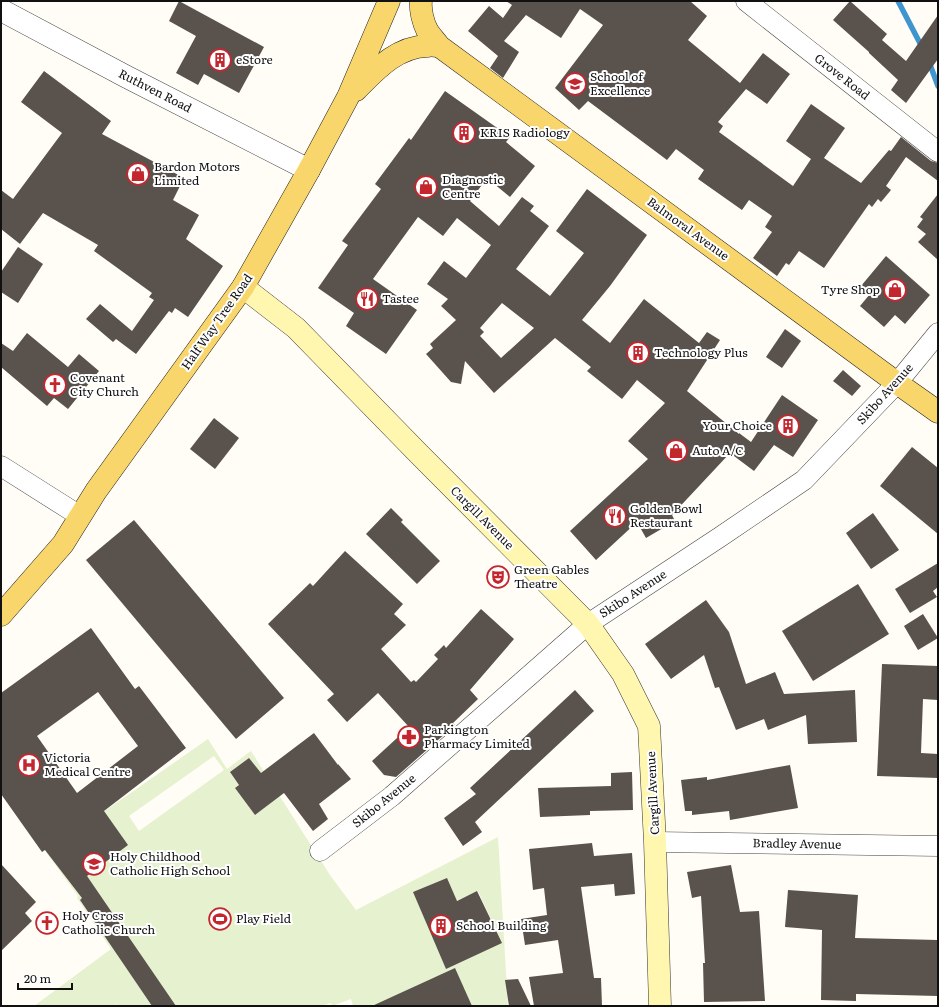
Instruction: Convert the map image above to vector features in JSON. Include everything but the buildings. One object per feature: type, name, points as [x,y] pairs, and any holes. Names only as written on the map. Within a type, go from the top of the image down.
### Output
[{"type":"main road","name":"Half Way Tree Road","points":[[1,615],[63,544],[105,479],[243,287],[348,97],[389,1]]},
{"type":"main road","points":[[421,1],[420,5],[427,31],[440,46]]},
{"type":"main road","points":[[348,97],[379,67],[400,52],[412,48],[440,46]]},
{"type":"main road","name":"Balmoral Avenue","points":[[440,46],[938,412]]},
{"type":"main road","name":"Cargill Avenue","points":[[243,287],[296,328],[588,624],[623,674],[649,726],[655,842],[660,1006]]},
{"type":"street","name":"Grove Road","points":[[746,1],[938,152]]},
{"type":"street","name":"Ruthven Road","points":[[1,10],[127,77],[309,170]]},
{"type":"street","name":"Skibo Avenue","points":[[320,851],[392,796],[588,624],[720,538],[804,480],[897,383],[938,333]]},
{"type":"street","points":[[1,466],[80,516]]},
{"type":"street","name":"Bradley Avenue","points":[[655,842],[938,846]]},
{"type":"green space","name":"Holy Childhood Catholic High School","points":[[208,739],[227,769],[251,751],[330,875],[356,910],[498,837],[508,1006],[353,1006],[351,999],[332,1006],[331,1003],[321,1006],[176,1006],[86,895],[80,900],[152,1006],[118,1006],[116,1004],[114,1006],[34,1006],[111,949],[77,898],[78,896],[46,852]],"holes":[[[214,756],[224,770],[139,831],[129,816]],[[249,758],[258,770],[271,803],[255,815],[235,788],[239,785],[230,772]],[[478,891],[502,943],[453,902]]]},
{"type":"waterway","points":[[898,1],[923,49]]},
{"type":"waterway","points":[[929,62],[938,86]]},
{"type":"place","name":"eStore","points":[[220,60]]},
{"type":"place","name":"School of Excellence","points":[[575,84]]},
{"type":"place","name":"KRIS Radiology","points":[[464,133]]},
{"type":"place","name":"Bardon Motors Limited","points":[[138,174]]},
{"type":"place","name":"Diagnostic Centre","points":[[426,187]]},
{"type":"place","name":"Tyre Shop","points":[[895,290]]},
{"type":"place","name":"Tastee","points":[[367,299]]},
{"type":"place","name":"Technology Plus","points":[[638,353]]},
{"type":"place","name":"Covenant City Church","points":[[55,385]]},
{"type":"place","name":"Your Choice","points":[[788,426]]},
{"type":"place","name":"Auto A/C","points":[[676,451]]},
{"type":"place","name":"Golden Bowl Restaurant","points":[[615,516]]},
{"type":"place","name":"Green Gables Theatre","points":[[498,577]]},
{"type":"place","name":"Parkington Pharmacy Limited","points":[[409,737]]},
{"type":"place","name":"Victoria Medical Centre","points":[[29,765]]},
{"type":"place","name":"Holy Childhood Catholic High School","points":[[94,864]]},
{"type":"place","name":"Play Field","points":[[220,919]]},
{"type":"place","name":"Holy Cross Catholic Church","points":[[47,923]]},
{"type":"place","name":"School Building","points":[[441,926]]}]
